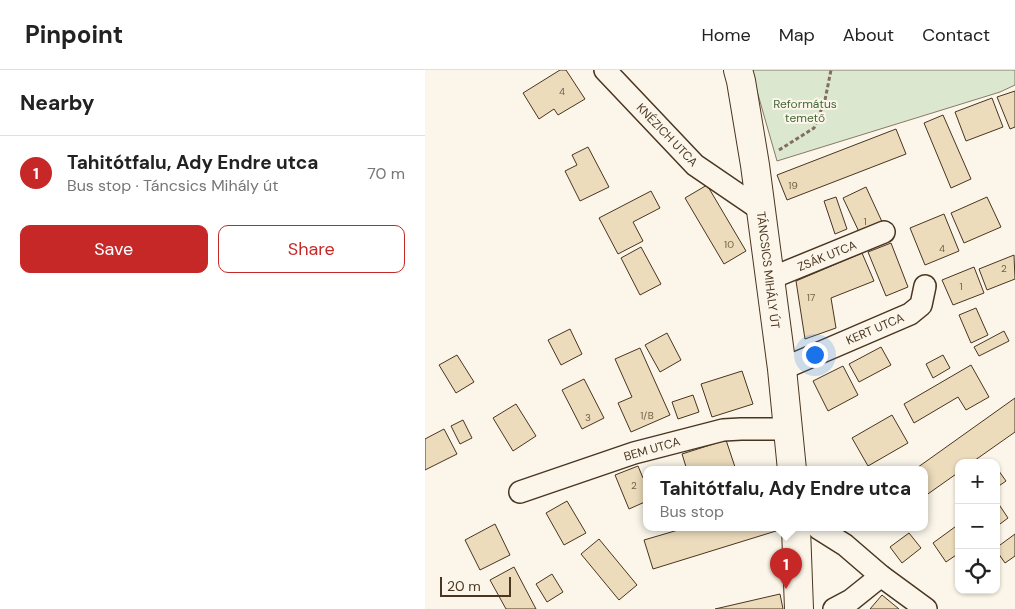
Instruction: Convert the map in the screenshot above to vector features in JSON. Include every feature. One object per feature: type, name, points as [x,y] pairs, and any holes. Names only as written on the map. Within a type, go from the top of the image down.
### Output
[{"type":"main road","name":"TÁNCSICS MIHÁLY ÚT","points":[[738,70],[755,165],[782,370],[792,466]]},
{"type":"main road","points":[[796,531],[799,609]]},
{"type":"street","name":"KNÉZICH UTCA","points":[[605,70],[695,165],[761,210]]},
{"type":"street","name":"ZSÁK UTCA","points":[[769,279],[884,232]]},
{"type":"street","name":"KERT UTCA","points":[[782,370],[910,314],[921,305],[925,286]]},
{"type":"street","name":"BEM UTCA","points":[[520,492],[634,453],[723,430],[789,429]]},
{"type":"street","points":[[823,531],[845,545],[881,576],[926,609]]},
{"type":"street","points":[[834,609],[851,600],[881,576]]},
{"type":"path","points":[[755,165],[814,128],[825,100],[831,70]]},
{"type":"green space","name":"Református temető","points":[[751,70],[1015,70],[1015,85],[1000,92],[777,161]]},
{"type":"building","points":[[560,70],[566,70],[585,99],[558,115],[554,109],[539,119],[523,93]]},
{"type":"building","points":[[1015,91],[1015,127],[1010,129],[997,97]]},
{"type":"building","points":[[992,98],[1003,127],[966,141],[955,112]]},
{"type":"building","points":[[943,115],[971,179],[951,188],[924,123]]},
{"type":"building","points":[[896,129],[906,154],[787,200],[777,175]]},
{"type":"building","points":[[588,147],[609,187],[580,201],[565,171],[577,165],[572,155]]},
{"type":"building","points":[[707,185],[746,251],[724,264],[685,198]]},
{"type":"building","points":[[866,187],[884,226],[861,236],[843,198]]},
{"type":"building","points":[[651,191],[660,208],[633,222],[643,241],[618,254],[599,218]]},
{"type":"building","points":[[836,197],[847,229],[835,234],[824,201]]},
{"type":"building","points":[[987,197],[1001,227],[964,243],[951,213]]},
{"type":"building","points":[[944,214],[959,251],[925,265],[910,228]]},
{"type":"building","points":[[891,243],[908,287],[886,296],[868,252]]},
{"type":"building","points":[[641,247],[661,284],[640,295],[621,258]]},
{"type":"building","points":[[862,253],[874,281],[831,298],[836,328],[805,339],[796,281]]},
{"type":"building","points":[[1014,255],[1015,279],[987,290],[979,269]]},
{"type":"building","points":[[974,267],[984,293],[953,305],[942,280]]},
{"type":"building","points":[[976,308],[988,335],[971,343],[959,315]]},
{"type":"building","points":[[570,329],[582,354],[561,365],[548,340]]},
{"type":"building","points":[[1004,331],[1009,341],[979,356],[974,347]]},
{"type":"building","points":[[667,333],[681,360],[660,372],[645,345]]},
{"type":"building","points":[[881,347],[891,365],[859,382],[849,364]]},
{"type":"building","points":[[640,348],[670,415],[631,432],[618,403],[632,397],[615,359]]},
{"type":"building","points":[[457,355],[474,382],[456,393],[439,365]]},
{"type":"building","points":[[943,355],[950,368],[933,378],[926,364]]},
{"type":"building","points":[[971,365],[989,397],[966,410],[958,397],[914,423],[904,404]]},
{"type":"building","points":[[843,366],[858,395],[828,411],[813,381]]},
{"type":"building","points":[[742,371],[753,404],[712,417],[701,384]]},
{"type":"building","points":[[584,379],[604,418],[582,429],[562,390]]},
{"type":"building","points":[[693,395],[699,412],[678,419],[672,402]]},
{"type":"building","points":[[1015,398],[1015,432],[977,459],[955,459],[955,475],[928,494],[928,466],[920,466]]},
{"type":"building","points":[[516,404],[536,436],[513,451],[493,418]]},
{"type":"building","points":[[892,415],[908,443],[868,466],[852,438]]},
{"type":"building","points":[[463,420],[472,438],[460,444],[451,426]]},
{"type":"building","points":[[444,429],[457,454],[425,470],[425,439]]},
{"type":"building","points":[[726,440],[735,466],[686,466],[682,454]]},
{"type":"building","points":[[638,466],[643,478],[643,503],[629,509],[615,475]]},
{"type":"building","points":[[1000,473],[1006,481],[1000,485]]},
{"type":"building","points":[[567,501],[586,533],[564,545],[546,513]]},
{"type":"building","points":[[1000,506],[1008,518],[1000,524]]},
{"type":"building","points":[[495,524],[510,555],[480,570],[465,540]]},
{"type":"building","points":[[955,527],[955,556],[946,562],[933,543]]},
{"type":"building","points":[[675,531],[776,531],[653,569],[644,540]]},
{"type":"building","points":[[909,533],[921,548],[902,563],[890,547]]},
{"type":"building","points":[[1015,534],[1015,556],[1005,563],[1000,556],[1000,545]]},
{"type":"building","points":[[599,539],[637,585],[619,600],[581,554]]},
{"type":"building","points":[[514,567],[536,609],[506,609],[490,580]]},
{"type":"building","points":[[552,574],[563,592],[547,602],[536,584]]},
{"type":"building","points":[[780,594],[783,609],[715,609]]},
{"type":"building","points":[[882,595],[899,609],[870,609]]},
{"type":"place","name":"Tahitótfalu, Ady Endre utca","points":[[786,589]]}]
